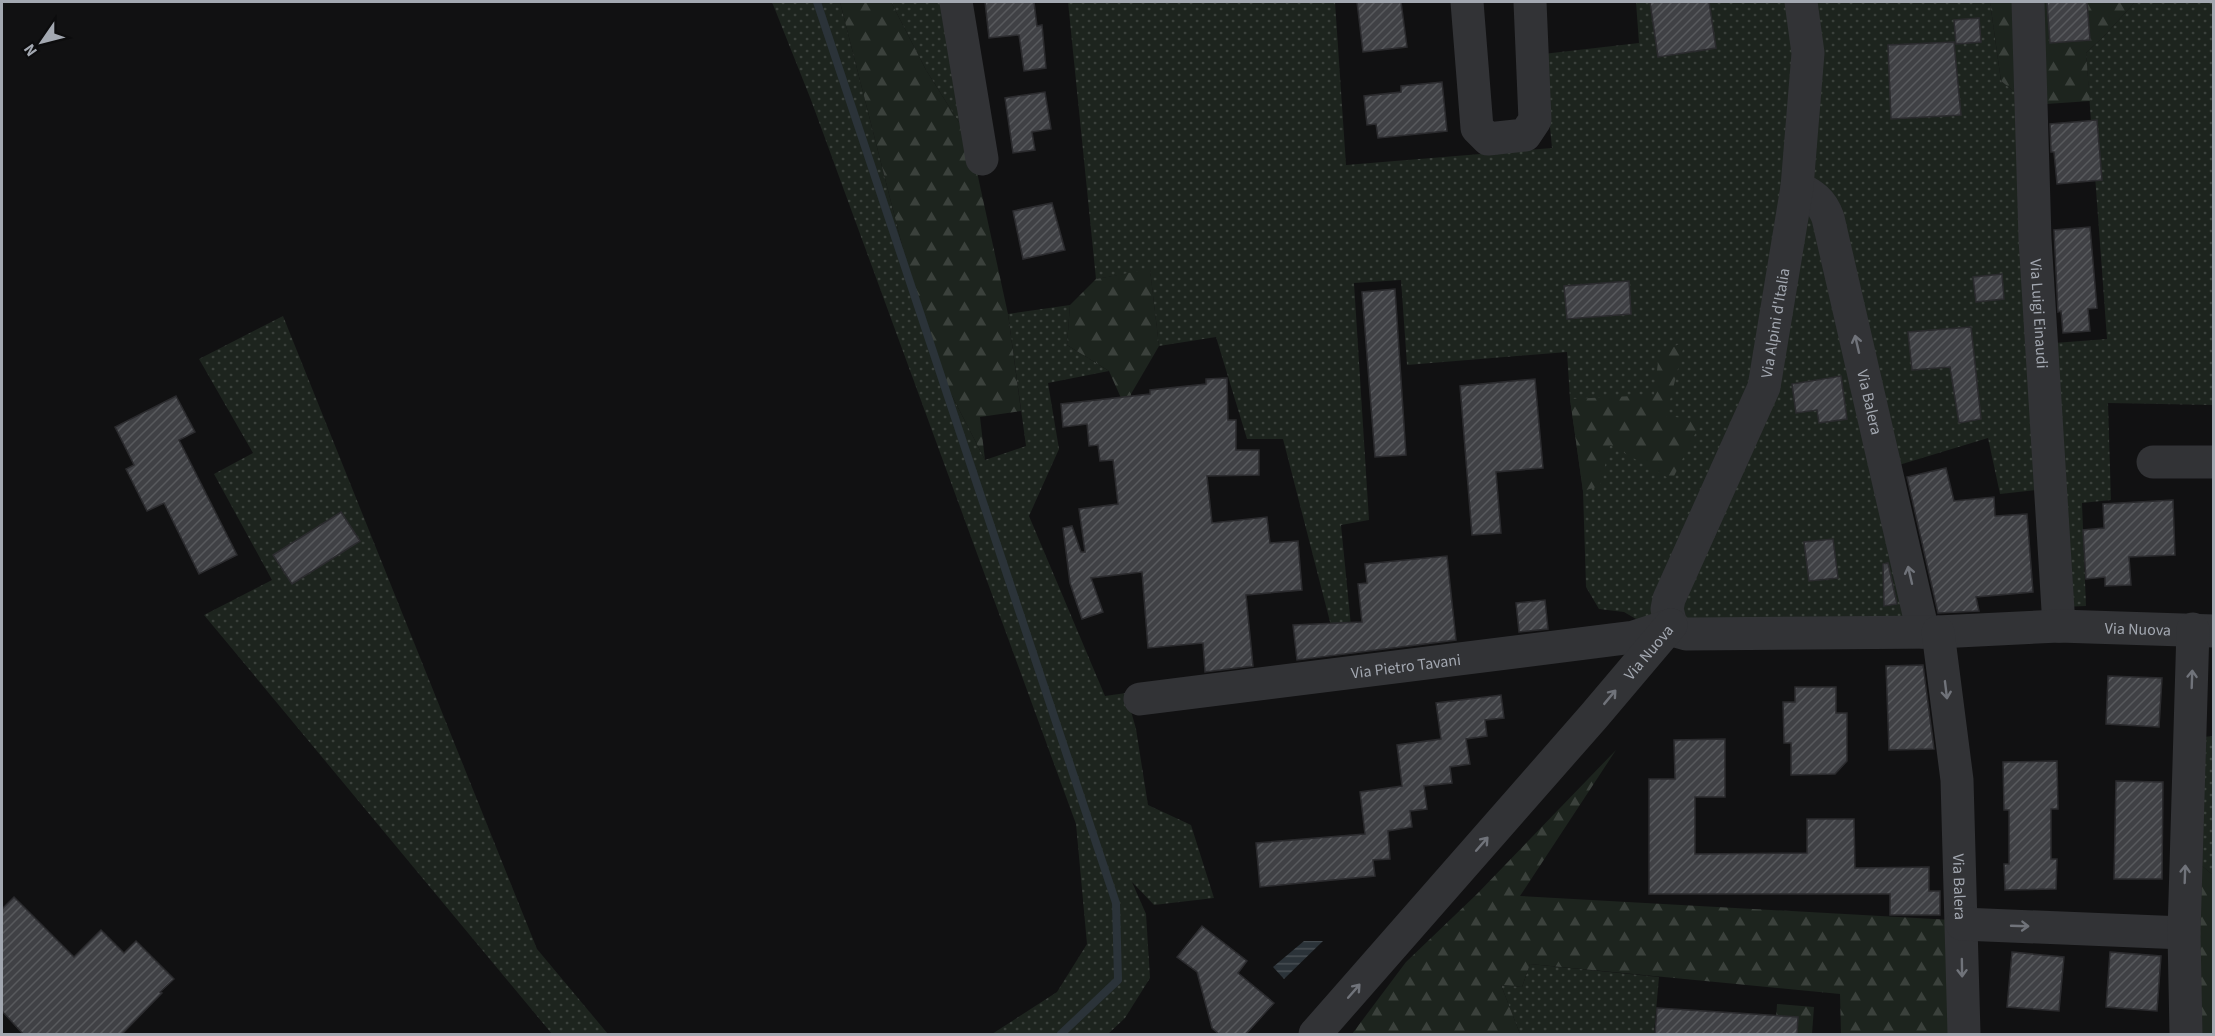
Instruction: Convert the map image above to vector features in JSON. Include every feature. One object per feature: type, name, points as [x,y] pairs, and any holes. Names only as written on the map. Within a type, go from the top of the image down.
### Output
[{"type":"street","points":[[956,2],[982,159]]},
{"type":"street","points":[[1467,2],[1477,128],[1488,139],[1525,135],[1535,120],[1530,2]]},
{"type":"street","name":"Via Alpini d'Italia","points":[[1671,626],[1667,609],[1669,599],[1764,387],[1797,187],[1808,53],[1801,2]]},
{"type":"street","name":"Via Luigi Einaudi","points":[[2028,2],[2034,239],[2059,626]]},
{"type":"street","name":"Via Balera","points":[[1797,187],[1815,197],[1824,207],[1828,218],[1930,632],[1957,780],[1964,1035]]},
{"type":"street","points":[[2153,462],[2214,462]]},
{"type":"street","name":"Via Nuova","points":[[1315,1035],[1671,626],[1678,632],[1686,634],[1930,632],[2059,626],[2203,630]]},
{"type":"street","name":"Via Pietro Tavani","points":[[1140,699],[1634,637],[1671,626]]},
{"type":"street","points":[[2186,1035],[2184,933],[2203,630]]},
{"type":"street","points":[[1962,924],[2184,933]]},
{"type":"green space","points":[[772,2],[840,2],[929,351],[985,460],[1026,446],[1008,314],[1070,305],[1067,345],[1109,371],[1048,383],[1059,449],[1029,516],[1105,696],[1126,693],[1136,729],[1148,805],[1191,825],[1214,898],[1154,905],[1132,882],[1146,914],[1150,978],[1125,1018],[1108,1034],[992,1034],[1057,992],[1087,944],[1076,824],[811,100]]},
{"type":"green space","points":[[840,2],[891,2],[926,70],[970,140],[1008,314],[1021,411],[980,417],[985,460],[929,351]]},
{"type":"green space","points":[[891,2],[948,2],[970,140],[926,70]]},
{"type":"green space","points":[[1068,2],[1335,2],[1346,165],[1552,148],[1543,54],[1639,43],[1636,2],[1990,2],[2001,81],[2031,105],[2041,344],[2107,339],[2086,53],[2135,2],[2213,2],[2213,405],[2108,403],[2111,500],[2082,503],[2086,606],[2061,607],[2053,488],[2000,494],[1988,438],[1889,468],[1925,627],[1660,633],[1624,612],[1599,609],[1586,587],[1583,491],[1570,399],[1567,352],[1407,365],[1401,280],[1354,283],[1369,520],[1341,525],[1353,646],[1337,649],[1283,439],[1247,439],[1216,337],[1159,346],[1150,270],[1096,279]]},
{"type":"green space","points":[[1990,2],[2135,2],[2086,53],[2090,101],[2031,105],[2001,81]]},
{"type":"green space","points":[[1150,269],[1159,346],[1131,394],[1129,416],[1109,371],[1067,345],[1070,305],[1096,279]]},
{"type":"green space","points":[[283,316],[537,949],[608,1034],[552,1034],[204,615],[272,580],[214,474],[253,453],[199,359]]},
{"type":"green space","points":[[1685,341],[1666,416],[1702,420],[1672,480],[1610,445],[1600,486],[1583,491],[1570,399],[1654,395],[1659,354]]},
{"type":"green space","points":[[2213,736],[2213,875],[2202,866],[2203,737]]},
{"type":"green space","points":[[1616,750],[1520,896],[1952,920],[1951,1034],[1841,1034],[1840,994],[1530,964],[1522,987],[1501,985],[1520,1034],[1352,1034],[1406,962],[1477,894]]},
{"type":"green space","points":[[2202,866],[2213,875],[2214,1034],[2197,1034]]},
{"type":"green space","points":[[1530,964],[1659,977],[1654,1034],[1520,1034],[1501,985],[1522,987]]},
{"type":"green space","points":[[1777,1004],[1814,1007],[1812,1034],[1775,1034]]},
{"type":"shaded area","points":[[1304,941],[1323,941],[1284,979],[1273,967]]},
{"type":"building","points":[[985,2],[1034,2],[1037,26],[1042,25],[1046,68],[1024,71],[1019,35],[989,38]]},
{"type":"building","points":[[1357,2],[1401,2],[1407,47],[1363,52]]},
{"type":"building","points":[[1650,2],[1709,2],[1716,48],[1658,57]]},
{"type":"building","points":[[2047,2],[2087,2],[2090,40],[2050,43]]},
{"type":"building","points":[[1979,18],[1981,42],[1956,44],[1954,20]]},
{"type":"building","points":[[1954,42],[1961,115],[1891,119],[1888,45]]},
{"type":"building","points":[[1442,82],[1447,131],[1378,138],[1376,124],[1367,125],[1364,96],[1401,92],[1401,86]]},
{"type":"building","points":[[1045,92],[1051,129],[1032,132],[1035,150],[1013,153],[1005,98]]},
{"type":"building","points":[[2097,120],[2102,180],[2057,184],[2054,152],[2051,152],[2050,124]]},
{"type":"building","points":[[1052,203],[1065,250],[1023,259],[1013,211]]},
{"type":"building","points":[[2090,227],[2097,308],[2088,309],[2090,331],[2063,333],[2061,311],[2058,312],[2054,230]]},
{"type":"building","points":[[2002,274],[2004,299],[1976,302],[1973,277]]},
{"type":"building","points":[[1629,281],[1631,314],[1567,319],[1564,286]]},
{"type":"building","points":[[1395,289],[1406,455],[1375,457],[1362,292]]},
{"type":"building","points":[[1971,327],[1981,419],[1959,423],[1950,367],[1912,370],[1908,332]]},
{"type":"building","points":[[1841,376],[1847,419],[1819,423],[1817,410],[1796,413],[1792,384]]},
{"type":"building","points":[[1227,378],[1228,420],[1236,420],[1236,450],[1259,450],[1259,475],[1207,476],[1212,523],[1267,517],[1270,543],[1298,541],[1302,590],[1246,595],[1253,666],[1205,672],[1203,643],[1148,648],[1142,572],[1091,578],[1103,612],[1082,619],[1070,583],[1063,528],[1072,526],[1081,552],[1085,552],[1079,509],[1118,504],[1113,460],[1100,461],[1098,445],[1089,446],[1087,424],[1063,427],[1061,404],[1150,394],[1150,390],[1206,384],[1206,379]]},
{"type":"building","points":[[1535,379],[1543,468],[1496,472],[1501,533],[1472,535],[1460,386]]},
{"type":"building","points":[[176,396],[195,432],[179,440],[237,555],[199,574],[164,503],[147,511],[126,469],[134,465],[115,427]]},
{"type":"building","points":[[1946,468],[1954,501],[1994,497],[1995,516],[2027,514],[2033,592],[1976,597],[1979,611],[1938,613],[1907,477]]},
{"type":"building","points":[[2173,500],[2175,555],[2129,557],[2131,585],[2105,586],[2105,577],[2086,579],[2083,530],[2104,528],[2103,504]]},
{"type":"building","points":[[341,512],[360,541],[292,584],[273,555]]},
{"type":"building","points":[[1833,539],[1838,578],[1809,581],[1804,542]]},
{"type":"building","points":[[1447,556],[1456,640],[1297,660],[1293,625],[1362,622],[1358,584],[1367,583],[1365,564]]},
{"type":"building","points":[[1888,563],[1897,604],[1884,606],[1883,564]]},
{"type":"building","points":[[1545,600],[1548,629],[1519,632],[1516,603]]},
{"type":"building","points":[[1923,665],[1934,749],[1889,750],[1886,666]]},
{"type":"building","points":[[2108,676],[2162,678],[2159,727],[2106,724]]},
{"type":"building","points":[[1795,687],[1836,687],[1836,713],[1847,713],[1847,761],[1835,774],[1791,775],[1791,743],[1784,743],[1783,702],[1795,702]]},
{"type":"building","points":[[1501,695],[1504,718],[1485,720],[1487,736],[1466,739],[1470,764],[1450,767],[1452,783],[1424,786],[1427,809],[1410,811],[1412,827],[1388,831],[1390,859],[1373,860],[1375,876],[1260,887],[1256,843],[1365,834],[1360,792],[1402,786],[1397,745],[1441,739],[1436,703]]},
{"type":"building","points":[[1725,739],[1725,797],[1695,797],[1695,854],[1807,853],[1807,819],[1854,819],[1855,868],[1929,867],[1929,891],[1940,891],[1940,915],[1890,915],[1890,894],[1649,894],[1649,779],[1675,779],[1674,740]]},
{"type":"building","points":[[2057,761],[2058,809],[2051,809],[2051,859],[2057,859],[2056,889],[2005,890],[2004,864],[2009,864],[2009,810],[2004,810],[2003,762]]},
{"type":"building","points":[[2116,781],[2163,782],[2162,879],[2114,879]]},
{"type":"building","points":[[14,897],[74,957],[101,930],[124,953],[136,941],[174,979],[121,1035],[24,1035],[2,1011],[2,909]]},
{"type":"building","points":[[1202,926],[1247,961],[1238,973],[1274,1003],[1245,1035],[1220,1035],[1212,1028],[1197,972],[1177,957]]},
{"type":"building","points":[[2012,952],[2064,957],[2059,1011],[2007,1007]]},
{"type":"building","points":[[2110,952],[2161,956],[2157,1011],[2106,1007]]},
{"type":"building","points":[[1657,1008],[1798,1017],[1797,1035],[1655,1035]]},
{"type":"waterway","points":[[817,2],[1116,903],[1118,980],[1061,1034]]}]
